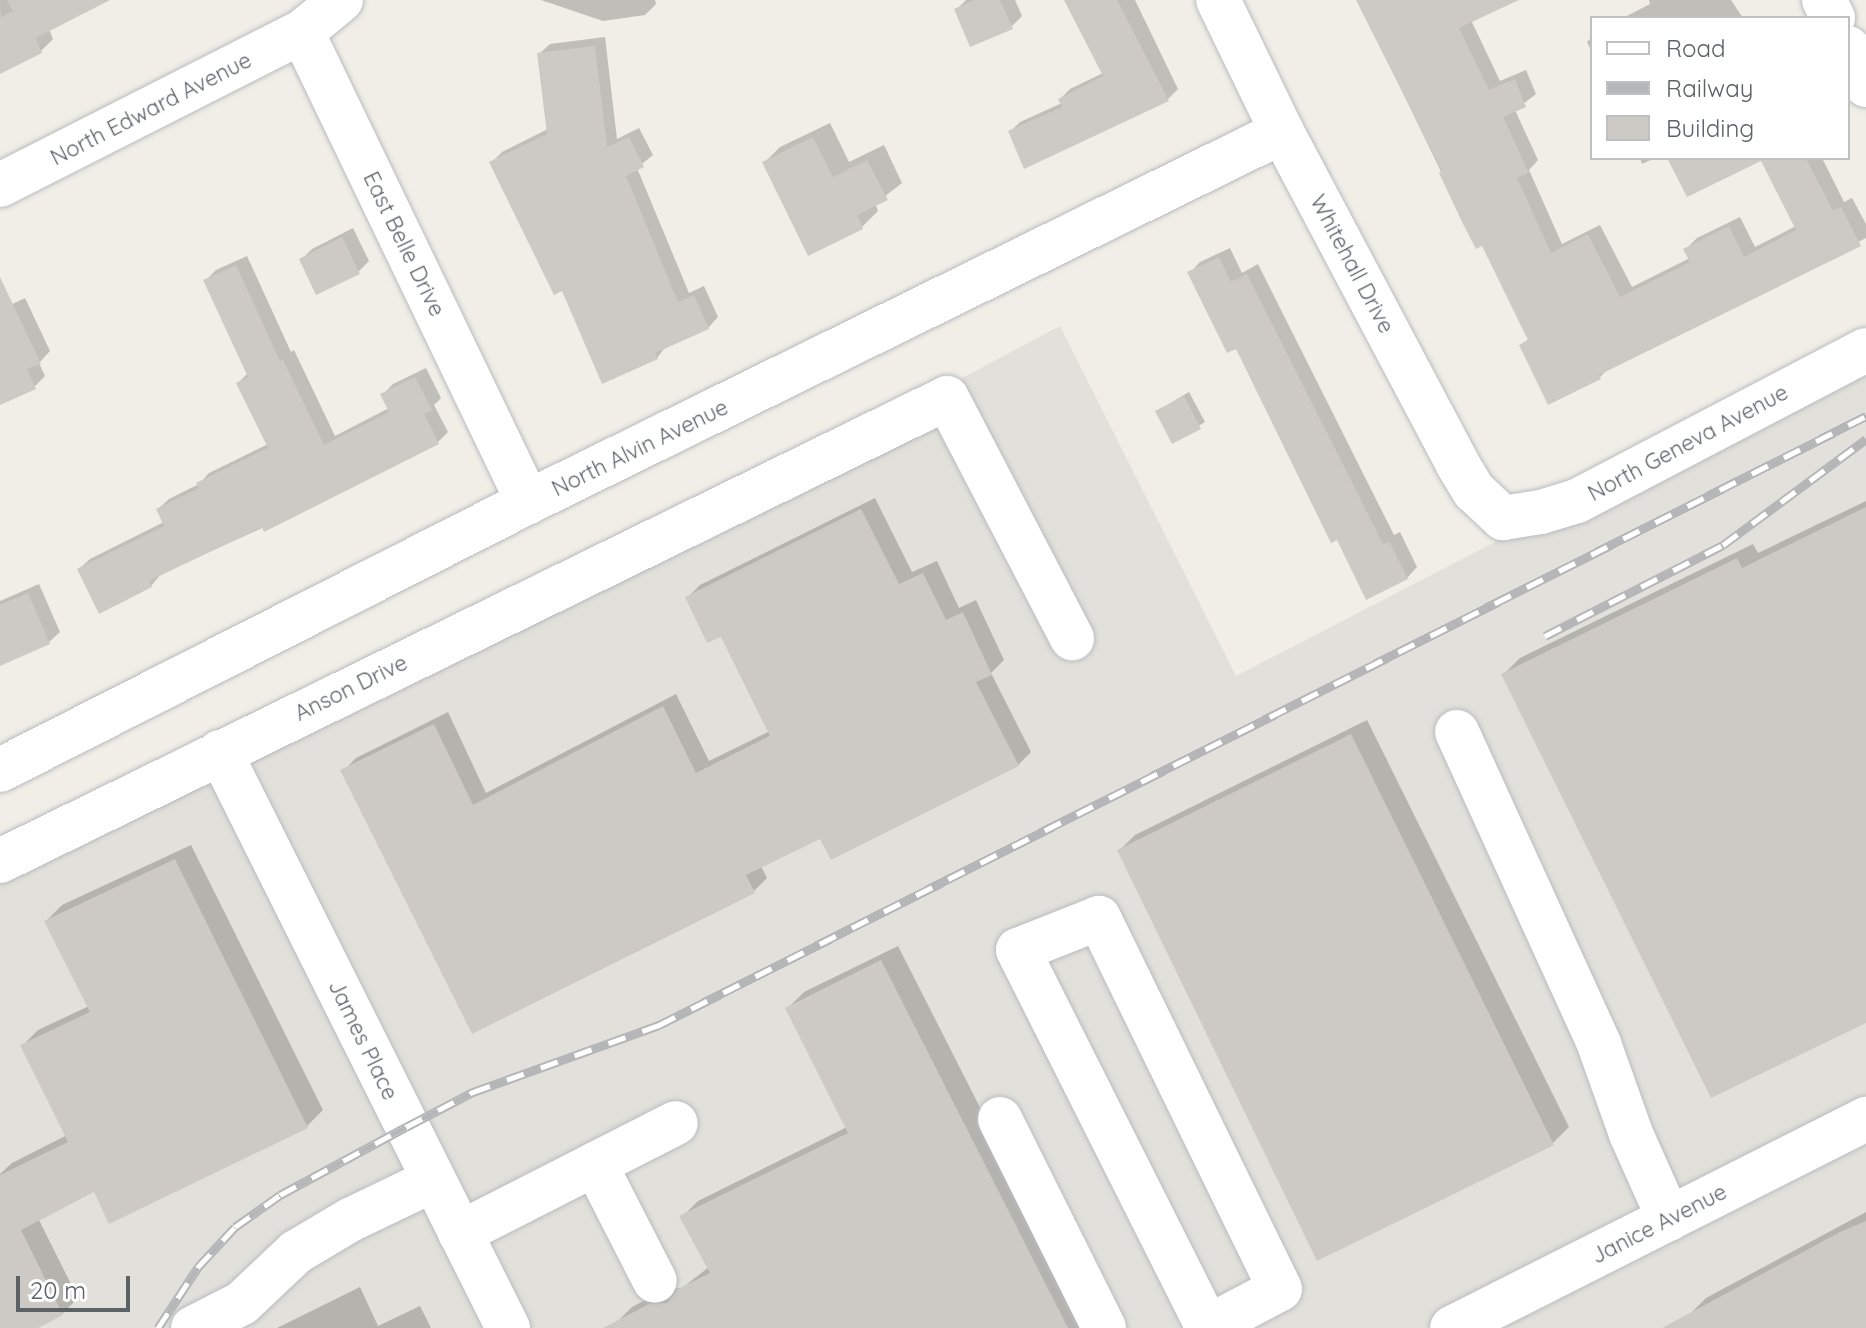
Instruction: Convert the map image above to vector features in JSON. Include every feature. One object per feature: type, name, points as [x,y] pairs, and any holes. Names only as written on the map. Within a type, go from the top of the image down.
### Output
[{"type":"street","points":[[302,32],[341,0]]},
{"type":"street","name":"Whitehall Drive","points":[[1218,0],[1282,132],[1457,463],[1474,491],[1503,518]]},
{"type":"street","name":"North Edward Avenue","points":[[0,185],[302,32]]},
{"type":"street","name":"East Belle Drive","points":[[302,32],[528,502]]},
{"type":"street","points":[[1850,52],[1866,85]]},
{"type":"street","name":"North Alvin Avenue","points":[[0,770],[528,502],[1282,132]]},
{"type":"street","name":"North Geneva Avenue","points":[[1503,518],[1541,512],[1577,501],[1866,350]]},
{"type":"street","name":"Anson Drive","points":[[0,861],[947,398],[1072,638]]},
{"type":"street","points":[[1457,732],[1599,1044],[1631,1134],[1669,1219]]},
{"type":"street","name":"James Place","points":[[220,752],[508,1328]]},
{"type":"street","points":[[1099,918],[1280,1289],[1208,1328],[1018,950],[1099,918]]},
{"type":"street","points":[[1000,1119],[1104,1328]]},
{"type":"street","name":"Janice Avenue","points":[[1459,1327],[1866,1119]]},
{"type":"street","points":[[460,1233],[676,1123]]},
{"type":"street","points":[[595,1164],[655,1281]]},
{"type":"street","points":[[193,1328],[242,1303],[296,1252],[350,1220],[433,1180]]},
{"type":"shaded area","points":[[1060,326],[1236,676],[1866,350],[1866,1328],[0,1328],[0,861],[703,516]]},
{"type":"building","points":[[7,0],[110,0],[36,38],[42,53],[0,74],[0,18],[13,11]]},
{"type":"building","points":[[975,0],[1000,0],[1013,29],[970,47],[954,9]]},
{"type":"building","points":[[1064,0],[1117,0],[1169,101],[1024,169],[1008,131],[1062,107],[1058,99],[1103,76]]},
{"type":"building","points":[[1356,0],[1519,0],[1459,28],[1489,90],[1515,79],[1526,107],[1503,117],[1529,173],[1517,178],[1551,253],[1588,234],[1620,297],[1690,262],[1683,249],[1729,226],[1744,257],[1796,230],[1761,161],[1687,197],[1668,160],[1807,160],[1833,211],[1841,207],[1861,246],[1599,375],[1601,379],[1548,405],[1519,345],[1528,340],[1482,246],[1476,249],[1463,224],[1439,173],[1442,171]]},
{"type":"building","points":[[595,46],[607,147],[629,137],[644,167],[626,176],[678,302],[694,295],[709,329],[655,353],[658,359],[602,384],[562,291],[554,295],[489,162],[547,134],[537,53]]},
{"type":"building","points":[[813,137],[833,177],[867,160],[888,200],[857,215],[863,229],[808,256],[762,162]]},
{"type":"building","points":[[342,237],[360,274],[316,295],[299,259]]},
{"type":"building","points":[[1219,257],[1231,282],[1247,274],[1383,544],[1389,541],[1408,579],[1366,600],[1337,540],[1331,543],[1236,349],[1227,353],[1187,272]]},
{"type":"building","points":[[236,265],[280,361],[283,360],[324,445],[389,412],[380,394],[415,377],[432,410],[424,414],[439,444],[264,532],[262,527],[149,581],[152,587],[99,614],[77,569],[164,526],[156,509],[199,488],[196,483],[268,448],[236,383],[248,377],[203,280]]},
{"type":"building","points":[[0,277],[41,364],[27,369],[36,389],[0,405]]},
{"type":"building","points":[[1184,396],[1201,429],[1172,444],[1155,411]]},
{"type":"building","points":[[1866,507],[1866,1023],[1711,1098],[1501,674],[1737,558],[1742,568]]},
{"type":"building","points":[[861,509],[899,584],[923,573],[946,620],[963,612],[992,675],[976,682],[1019,766],[831,860],[820,839],[746,875],[755,893],[472,1034],[340,770],[434,724],[473,805],[663,706],[696,773],[770,736],[721,637],[707,643],[685,597]]},
{"type":"building","points":[[28,593],[50,644],[0,666],[0,605]]},
{"type":"building","points":[[1351,734],[1554,1145],[1317,1261],[1117,850]]},
{"type":"building","points":[[175,859],[308,1128],[109,1224],[94,1192],[21,1230],[63,1315],[38,1328],[0,1328],[0,1175],[68,1142],[20,1045],[90,1012],[44,921]]},
{"type":"building","points":[[881,960],[1068,1328],[603,1328],[649,1304],[667,1303],[678,1289],[710,1273],[679,1216],[848,1133],[785,1008]]},
{"type":"building","points":[[1866,1221],[1866,1328],[1662,1328],[1840,1232]]},
{"type":"railway","points":[[158,1328],[198,1267],[235,1227],[280,1195],[406,1127],[473,1092],[659,1025],[1866,416]]},
{"type":"railway","points":[[1545,636],[1723,545],[1866,439]]}]
